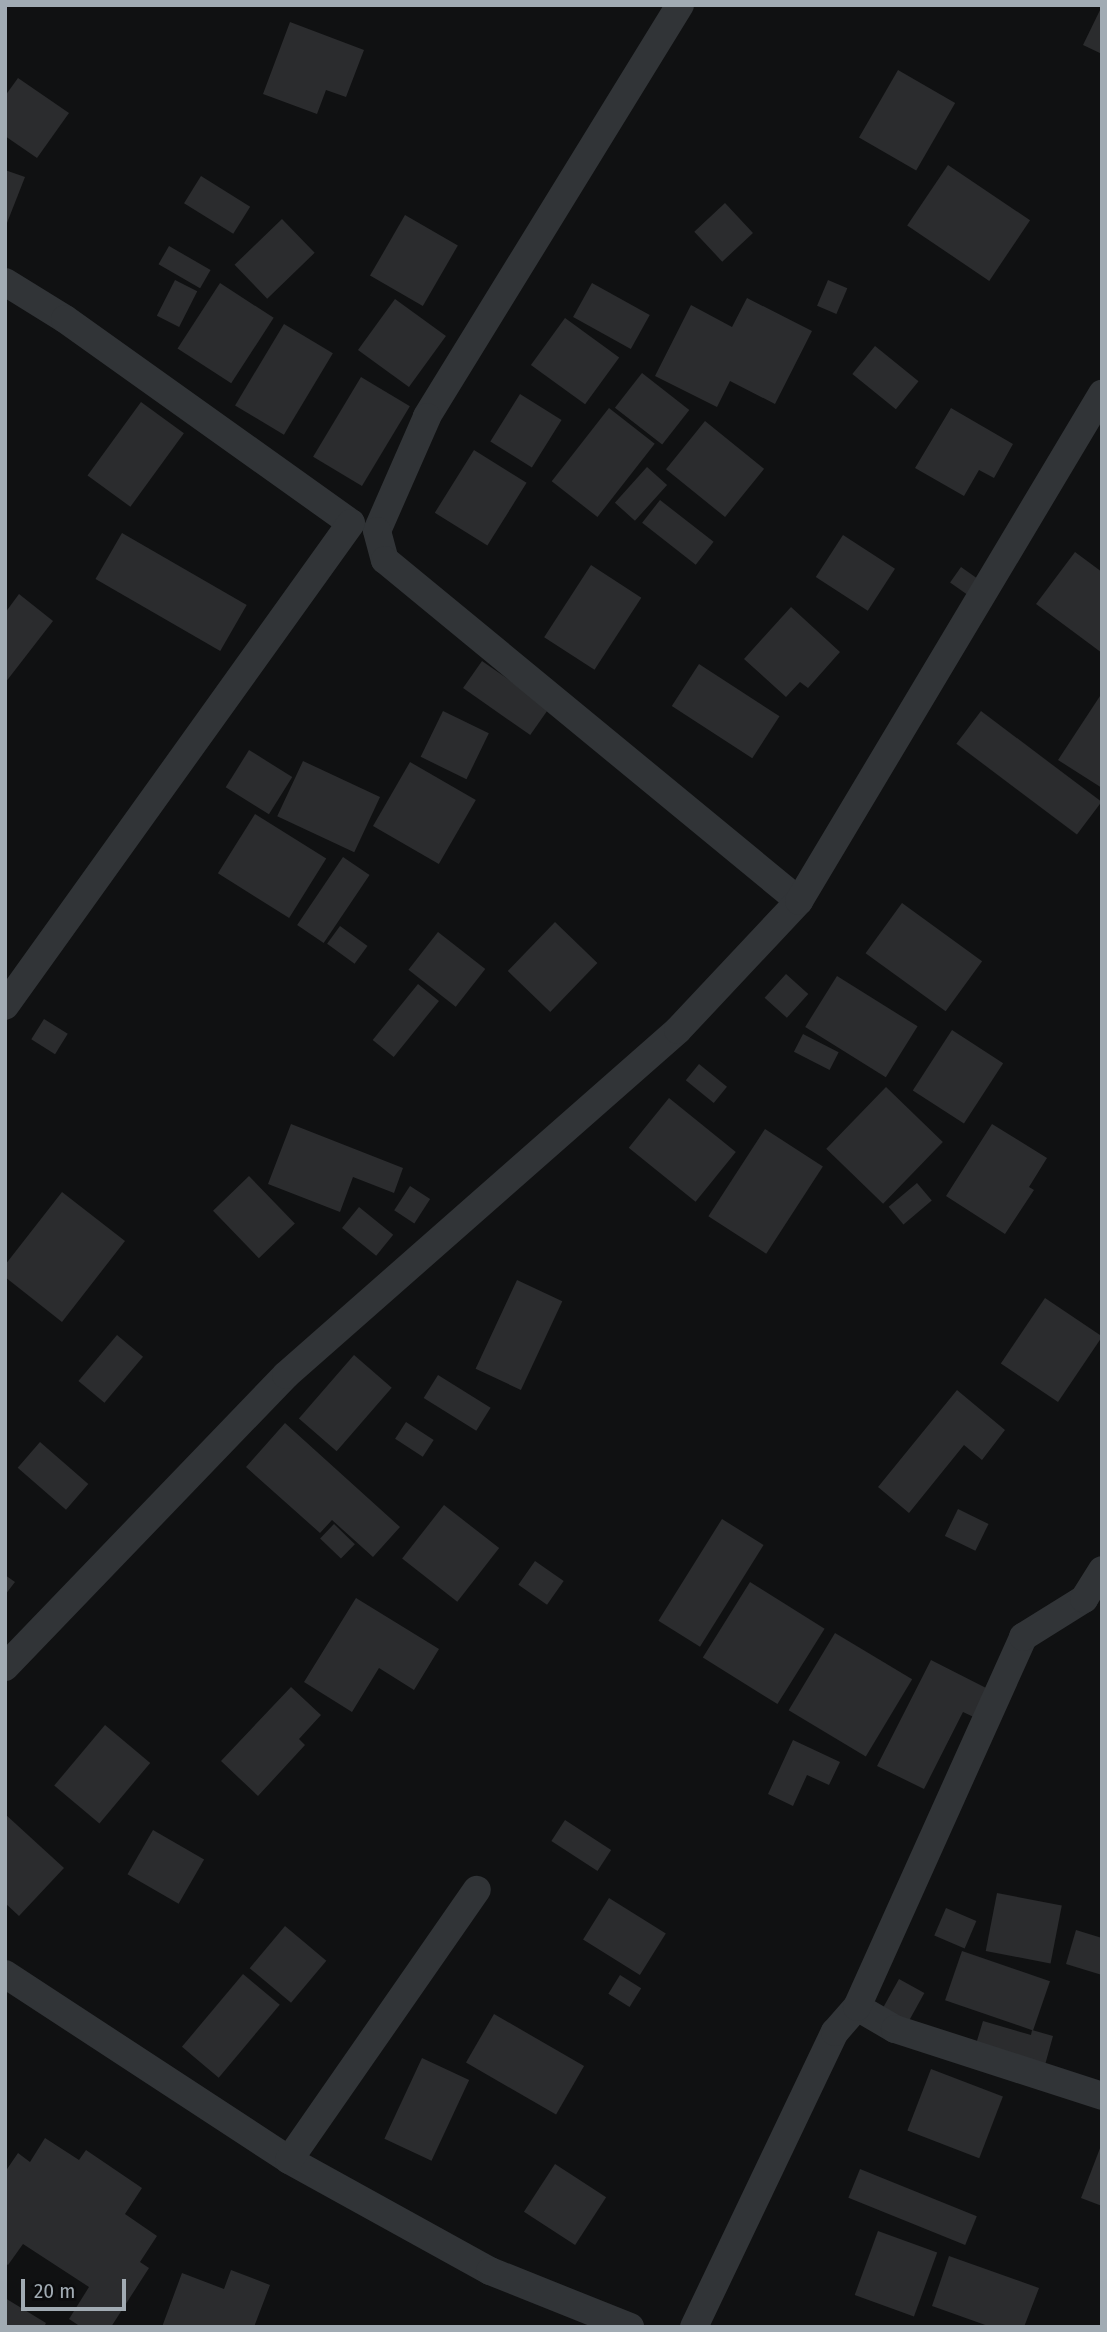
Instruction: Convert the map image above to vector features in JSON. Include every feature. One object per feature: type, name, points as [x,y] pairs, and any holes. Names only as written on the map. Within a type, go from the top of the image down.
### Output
[{"type":"street","points":[[680,5],[427,417],[377,531],[384,560],[799,901]]},
{"type":"street","points":[[5,282],[65,318],[351,523],[5,1006]]},
{"type":"street","points":[[5,1667],[286,1375],[678,1030],[799,901],[1102,394]]},
{"type":"street","points":[[694,2327],[835,2032],[857,2007],[1023,1637],[1084,1599],[1102,1570]]},
{"type":"street","points":[[289,2160],[477,1890]]},
{"type":"street","points":[[5,1974],[289,2160],[490,2271],[631,2327]]},
{"type":"street","points":[[857,2007],[895,2029],[1102,2096]]},
{"type":"building","points":[[1102,6],[1102,54],[1083,45]]},
{"type":"building","points":[[290,22],[364,50],[346,97],[326,90],[317,114],[263,94]]},
{"type":"building","points":[[898,70],[955,103],[916,171],[859,138]]},
{"type":"building","points":[[18,78],[69,113],[37,158],[5,136],[5,96]]},
{"type":"building","points":[[948,165],[1030,220],[989,281],[907,226]]},
{"type":"building","points":[[5,170],[25,177],[5,228]]},
{"type":"building","points":[[201,176],[250,207],[233,234],[184,203]]},
{"type":"building","points":[[725,203],[753,233],[722,262],[694,232]]},
{"type":"building","points":[[405,215],[458,246],[423,306],[370,276]]},
{"type":"building","points":[[282,219],[315,253],[267,299],[235,265]]},
{"type":"building","points":[[169,246],[211,270],[200,288],[158,264]]},
{"type":"building","points":[[175,280],[197,291],[179,327],[157,316]]},
{"type":"building","points":[[828,280],[847,288],[836,314],[817,306]]},
{"type":"building","points":[[220,283],[274,318],[231,383],[178,348]]},
{"type":"building","points":[[592,283],[650,315],[631,349],[573,317]]},
{"type":"building","points":[[747,298],[812,331],[775,404],[730,381],[717,407],[655,376],[691,305],[732,327]]},
{"type":"building","points":[[395,299],[446,336],[409,387],[358,350]]},
{"type":"building","points":[[565,318],[619,357],[585,404],[531,365]]},
{"type":"building","points":[[284,324],[333,353],[284,435],[235,405]]},
{"type":"building","points":[[875,346],[919,381],[896,409],[852,374]]},
{"type":"building","points":[[642,373],[689,410],[662,445],[615,408]]},
{"type":"building","points":[[361,377],[410,406],[362,486],[313,457]]},
{"type":"building","points":[[520,394],[562,420],[532,467],[490,441]]},
{"type":"building","points":[[141,402],[184,433],[130,507],[88,476]]},
{"type":"building","points":[[609,408],[655,444],[597,517],[552,481]]},
{"type":"building","points":[[951,408],[1013,444],[994,478],[979,470],[964,496],[915,468]]},
{"type":"building","points":[[705,421],[764,469],[725,517],[666,469]]},
{"type":"building","points":[[474,450],[527,483],[487,546],[435,513]]},
{"type":"building","points":[[647,467],[667,485],[635,521],[615,503]]},
{"type":"building","points":[[660,500],[714,542],[696,565],[642,523]]},
{"type":"building","points":[[122,533],[247,605],[220,651],[96,579]]},
{"type":"building","points":[[843,535],[895,569],[868,611],[816,577]]},
{"type":"building","points":[[1075,552],[1102,572],[1102,653],[1036,604]]},
{"type":"building","points":[[591,565],[641,598],[594,670],[544,637]]},
{"type":"building","points":[[961,567],[985,584],[974,599],[950,583]]},
{"type":"building","points":[[19,594],[53,621],[5,683],[5,613]]},
{"type":"building","points":[[791,607],[840,652],[808,688],[800,682],[786,697],[744,659]]},
{"type":"building","points":[[482,661],[549,708],[530,735],[463,688]]},
{"type":"building","points":[[699,664],[780,716],[752,758],[672,706]]},
{"type":"building","points":[[1102,693],[1102,788],[1058,760]]},
{"type":"building","points":[[443,711],[489,733],[466,779],[421,757]]},
{"type":"building","points":[[981,711],[1102,802],[1077,835],[956,744]]},
{"type":"building","points":[[249,750],[292,777],[269,814],[226,787]]},
{"type":"building","points":[[303,761],[380,797],[354,852],[277,816]]},
{"type":"building","points":[[410,762],[476,800],[439,864],[373,826]]},
{"type":"building","points":[[255,814],[326,859],[289,918],[218,873]]},
{"type":"building","points":[[343,857],[370,875],[324,943],[297,925]]},
{"type":"building","points":[[902,903],[982,961],[946,1011],[866,953]]},
{"type":"building","points":[[555,922],[597,963],[550,1012],[508,971]]},
{"type":"building","points":[[340,926],[368,946],[355,964],[327,944]]},
{"type":"building","points":[[438,932],[485,969],[456,1007],[408,970]]},
{"type":"building","points":[[786,974],[808,994],[787,1018],[765,998]]},
{"type":"building","points":[[837,976],[918,1026],[886,1077],[805,1027]]},
{"type":"building","points":[[418,984],[439,1001],[394,1057],[373,1040]]},
{"type":"building","points":[[44,1019],[68,1034],[55,1054],[31,1039]]},
{"type":"building","points":[[952,1030],[1003,1063],[964,1124],[913,1090]]},
{"type":"building","points":[[803,1034],[839,1052],[830,1070],[794,1052]]},
{"type":"building","points":[[699,1064],[727,1087],[714,1103],[686,1080]]},
{"type":"building","points":[[886,1087],[943,1142],[883,1204],[826,1149]]},
{"type":"building","points":[[669,1098],[736,1152],[696,1202],[629,1148]]},
{"type":"building","points":[[291,1124],[403,1168],[394,1193],[353,1177],[340,1212],[268,1184]]},
{"type":"building","points":[[992,1124],[1047,1158],[1029,1187],[1034,1190],[1005,1234],[946,1196]]},
{"type":"building","points":[[765,1129],[823,1167],[766,1254],[708,1216]]},
{"type":"building","points":[[249,1176],[295,1223],[259,1258],[213,1211]]},
{"type":"building","points":[[917,1183],[932,1201],[903,1224],[889,1207]]},
{"type":"building","points":[[410,1186],[430,1199],[414,1223],[394,1210]]},
{"type":"building","points":[[62,1192],[125,1241],[62,1322],[5,1277],[5,1265]]},
{"type":"building","points":[[359,1207],[393,1235],[376,1256],[342,1228]]},
{"type":"building","points":[[517,1280],[562,1301],[521,1390],[476,1369]]},
{"type":"building","points":[[1045,1298],[1102,1336],[1058,1402],[1001,1363]]},
{"type":"building","points":[[117,1335],[143,1357],[104,1403],[78,1381]]},
{"type":"building","points":[[354,1355],[392,1388],[337,1451],[299,1418]]},
{"type":"building","points":[[438,1375],[491,1408],[476,1431],[424,1398]]},
{"type":"building","points":[[957,1390],[1005,1430],[982,1460],[964,1445],[909,1513],[878,1487]]},
{"type":"building","points":[[406,1422],[434,1440],[423,1457],[395,1439]]},
{"type":"building","points":[[285,1423],[400,1527],[373,1557],[332,1520],[320,1533],[246,1467]]},
{"type":"building","points":[[40,1442],[88,1484],[66,1510],[18,1468]]},
{"type":"building","points":[[444,1505],[499,1548],[457,1602],[402,1559]]},
{"type":"building","points":[[958,1509],[989,1524],[975,1551],[945,1536]]},
{"type":"building","points":[[722,1519],[764,1545],[700,1647],[658,1621]]},
{"type":"building","points":[[334,1524],[355,1544],[341,1559],[320,1538]]},
{"type":"building","points":[[535,1561],[564,1581],[547,1605],[518,1585]]},
{"type":"building","points":[[5,1575],[15,1582],[5,1595]]},
{"type":"building","points":[[750,1582],[825,1629],[777,1704],[703,1657]]},
{"type":"building","points":[[356,1598],[439,1649],[414,1690],[379,1668],[352,1712],[304,1682]]},
{"type":"building","points":[[835,1633],[912,1679],[866,1756],[789,1710]]},
{"type":"building","points":[[931,1660],[992,1691],[978,1719],[963,1712],[924,1789],[877,1766]]},
{"type":"building","points":[[291,1687],[321,1715],[299,1739],[305,1745],[258,1796],[221,1761]]},
{"type":"building","points":[[105,1725],[150,1763],[99,1823],[54,1786]]},
{"type":"building","points":[[793,1740],[840,1762],[829,1785],[807,1775],[793,1806],[768,1794]]},
{"type":"building","points":[[5,1814],[64,1868],[19,1916],[5,1903]]},
{"type":"building","points":[[565,1820],[611,1850],[598,1871],[551,1841]]},
{"type":"building","points":[[153,1830],[204,1860],[179,1904],[128,1874]]},
{"type":"building","points":[[997,1893],[1062,1906],[1051,1964],[986,1951]]},
{"type":"building","points":[[609,1898],[666,1934],[640,1975],[583,1940]]},
{"type":"building","points":[[946,1908],[976,1921],[965,1949],[934,1936]]},
{"type":"building","points":[[285,1926],[326,1961],[291,2003],[250,1968]]},
{"type":"building","points":[[1076,1930],[1102,1938],[1102,1975],[1066,1964]]},
{"type":"building","points":[[962,1951],[1050,1981],[1033,2030],[945,2000]]},
{"type":"building","points":[[243,1974],[280,2005],[219,2078],[182,2047]]},
{"type":"building","points":[[620,1975],[641,1988],[630,2007],[608,1994]]},
{"type":"building","points":[[899,1979],[924,1993],[906,2026],[881,2012]]},
{"type":"building","points":[[494,2014],[584,2066],[556,2114],[466,2062]]},
{"type":"building","points":[[983,2021],[1031,2035],[1032,2030],[1053,2036],[1045,2065],[976,2044]]},
{"type":"building","points":[[422,2058],[469,2080],[432,2161],[384,2139]]},
{"type":"building","points":[[931,2069],[1003,2097],[979,2158],[907,2131]]},
{"type":"building","points":[[45,2138],[79,2160],[86,2150],[142,2188],[125,2214],[157,2236],[140,2262],[149,2268],[111,2327],[81,2327],[69,2319],[89,2287],[23,2244],[8,2265],[5,2263],[5,2172],[18,2153],[30,2162]]},
{"type":"building","points":[[1102,2143],[1102,2206],[1081,2198]]},
{"type":"building","points":[[555,2164],[606,2197],[575,2245],[524,2212]]},
{"type":"building","points":[[860,2169],[977,2216],[965,2245],[848,2198]]},
{"type":"building","points":[[878,2231],[937,2253],[914,2316],[855,2295]]},
{"type":"building","points":[[949,2256],[1039,2288],[1024,2327],[991,2327],[932,2306]]},
{"type":"building","points":[[231,2270],[270,2285],[254,2327],[162,2327],[182,2273],[224,2289]]},
{"type":"building","points":[[5,2298],[46,2323],[44,2327],[5,2327]]}]
